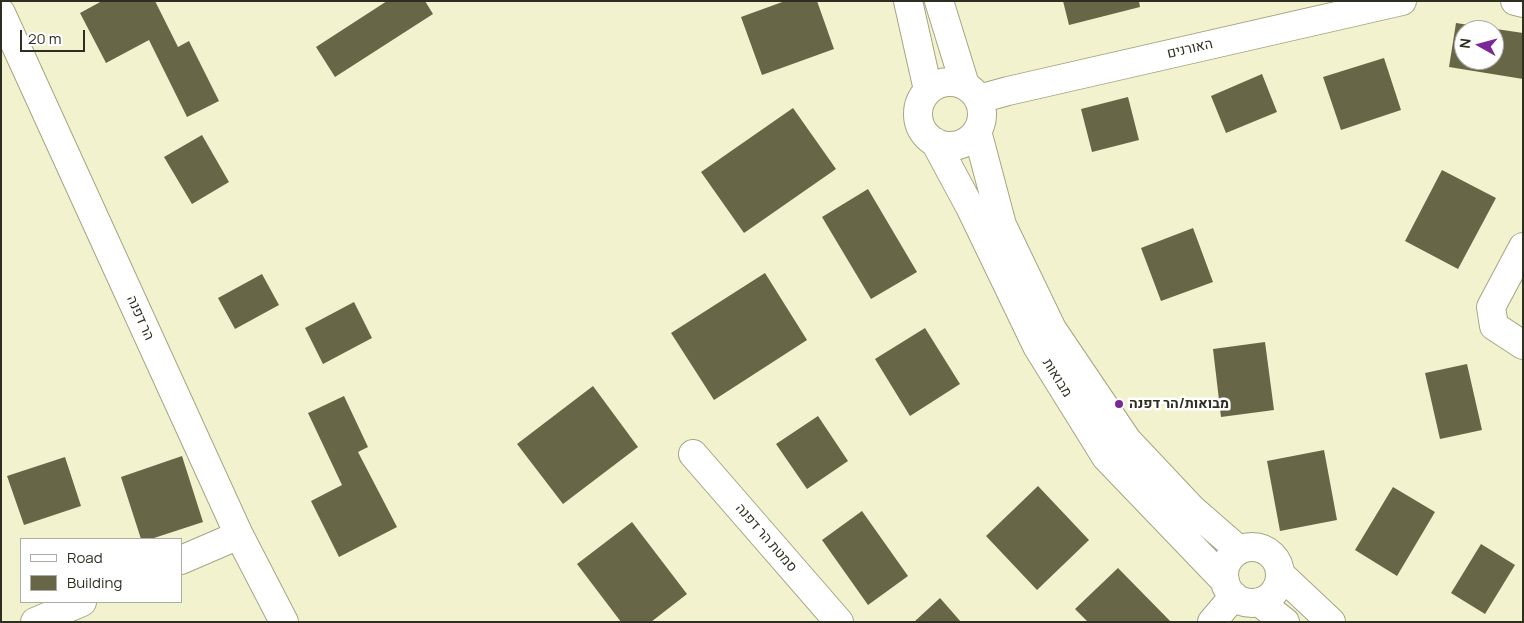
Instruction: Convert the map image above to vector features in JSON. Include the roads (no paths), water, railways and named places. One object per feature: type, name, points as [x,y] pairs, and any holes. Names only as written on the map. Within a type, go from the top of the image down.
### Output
[{"type":"street","points":[[908,1],[928,90]]},
{"type":"street","points":[[939,1],[972,92],[982,110],[981,121],[977,131],[970,138],[954,146],[935,142],[924,132],[918,118],[918,108],[928,90],[946,82],[956,82],[972,92]]},
{"type":"street","name":"האורנים","points":[[972,92],[1008,91],[1402,1]]},
{"type":"street","points":[[1515,1],[1523,3]]},
{"type":"street","name":"הר דפנה","points":[[1,13],[239,535],[284,622]]},
{"type":"street","name":"מבואות","points":[[977,131],[1002,225],[1052,329],[1127,440],[1192,509],[1239,550]]},
{"type":"street","name":"מבואות","points":[[935,142],[970,207],[1037,346],[1106,457],[1239,593],[1285,622]]},
{"type":"street","points":[[1523,247],[1491,307],[1494,326],[1523,345]]},
{"type":"street","name":"סמטת הר דפנה","points":[[694,454],[839,622]]},
{"type":"street","points":[[182,560],[239,535]]},
{"type":"street","points":[[1257,547],[1266,550],[1273,556],[1278,564],[1280,574],[1279,583],[1268,598],[1239,593],[1224,572],[1227,563],[1239,550],[1257,547]]},
{"type":"street","points":[[1280,574],[1331,622]]},
{"type":"street","points":[[1212,622],[1239,593]]},
{"type":"street","points":[[36,622],[80,603]]},
{"type":"place","name":"מבואות/הר דפנה","points":[[1119,404]]}]
